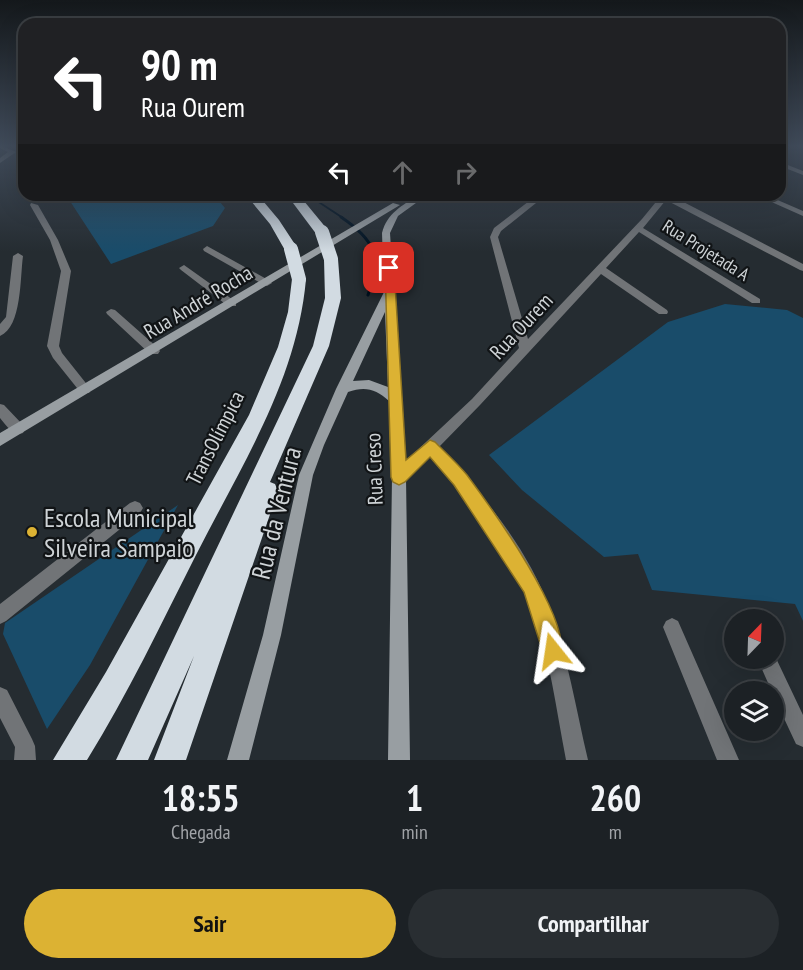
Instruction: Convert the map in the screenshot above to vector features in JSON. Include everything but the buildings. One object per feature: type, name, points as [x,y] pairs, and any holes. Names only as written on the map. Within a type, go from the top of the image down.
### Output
[{"type":"highway","name":"TransOlímpica","points":[[69,760],[148,621],[261,408],[282,359],[295,317],[299,279],[291,249],[275,223],[257,201]]},
{"type":"highway","points":[[132,760],[284,429],[321,346],[330,317],[333,276],[331,259],[322,232],[298,201]]},
{"type":"highway","points":[[170,760],[262,505],[284,429]]},
{"type":"street","name":"Rua André Rocha","points":[[0,440],[404,201]]},
{"type":"street","name":"Rua Creso","points":[[399,760],[399,477],[393,398],[388,221],[399,209],[413,201]]},
{"type":"street","points":[[525,349],[494,237],[497,230],[534,201]]},
{"type":"street","name":"Rua Ourem","points":[[399,477],[601,269],[660,201]]},
{"type":"street","points":[[674,201],[803,268]]},
{"type":"street","points":[[773,201],[803,214]]},
{"type":"street","points":[[34,206],[54,240],[66,271],[53,346],[57,355],[85,390]]},
{"type":"street","name":"Rua Projetada A","points":[[638,228],[756,301]]},
{"type":"street","points":[[207,249],[267,283]]},
{"type":"street","points":[[0,332],[11,317],[18,256]]},
{"type":"street","points":[[184,268],[232,304]]},
{"type":"street","points":[[601,269],[663,312]]},
{"type":"street","name":"Rua da Ventura","points":[[238,760],[272,635],[306,475],[342,389],[391,288]]},
{"type":"street","points":[[111,312],[154,351]]},
{"type":"street","points":[[342,389],[364,383],[377,385],[393,398]]},
{"type":"street","points":[[0,409],[18,429]]},
{"type":"street","points":[[430,447],[460,479],[532,587],[548,630],[577,760]]},
{"type":"street","points":[[0,615],[135,508]]},
{"type":"street","points":[[672,627],[728,760]]},
{"type":"street","points":[[771,669],[803,737]]},
{"type":"street","points":[[0,697],[25,753]]},
{"type":"shaded area","points":[[70,201],[219,201],[225,208],[213,226],[111,264]]},
{"type":"shaded area","points":[[725,304],[787,310],[803,318],[803,621],[795,604],[652,590],[638,554],[604,557],[522,490],[489,455],[668,322]]},
{"type":"shaded area","points":[[178,505],[90,665],[47,729],[3,634],[5,623]]},
{"type":"waterway","points":[[317,201],[343,218]]},
{"type":"waterway","points":[[341,217],[362,233],[372,250],[375,259],[368,295]]},
{"type":"place","name":"Escola Municipal Silveira Sampaio","points":[[32,532]]},
{"type":"route","points":[[389,268],[393,398],[399,477],[430,447],[460,479],[532,587],[553,651]]}]
